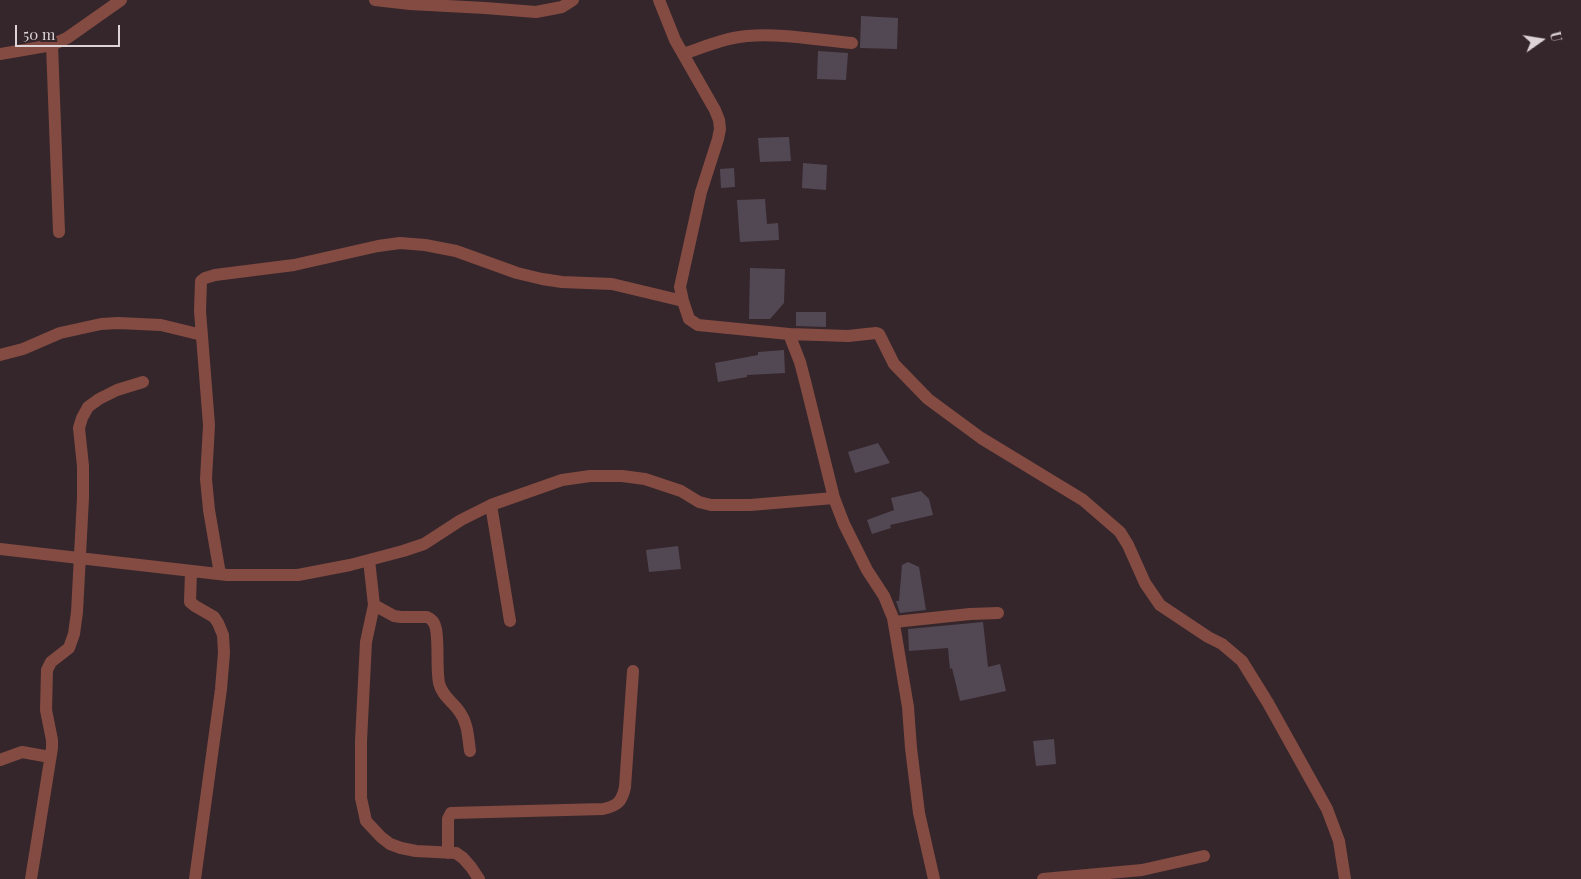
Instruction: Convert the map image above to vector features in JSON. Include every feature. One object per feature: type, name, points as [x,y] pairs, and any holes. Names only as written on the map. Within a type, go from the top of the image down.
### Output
[{"type":"street","points":[[0,54],[52,45],[67,38],[121,0]]},
{"type":"street","points":[[375,0],[536,12],[562,7],[573,0]]},
{"type":"street","points":[[659,0],[675,40],[715,110],[720,129],[701,192],[682,272],[680,287],[690,319],[698,325],[789,334],[848,336],[879,334],[894,364],[928,399],[981,438],[1083,500],[1110,522],[1120,532],[1128,545],[1145,583],[1160,605],[1208,637],[1222,644],[1242,661],[1268,703],[1327,809],[1339,841],[1345,879]]},
{"type":"street","points":[[683,54],[724,40],[745,36],[852,43]]},
{"type":"street","points":[[52,45],[59,232]]},
{"type":"street","points":[[220,574],[209,510],[206,479],[209,425],[200,311],[201,280],[215,274],[294,265],[378,246],[400,244],[425,245],[456,251],[517,274],[562,282],[612,284],[683,301]]},
{"type":"street","points":[[0,355],[23,349],[60,333],[101,324],[118,323],[161,326],[202,335]]},
{"type":"street","points":[[789,334],[800,362],[834,498],[844,524],[884,596],[894,622],[908,707],[919,813],[934,879]]},
{"type":"street","points":[[31,879],[52,740],[46,710],[47,670],[51,662],[69,648],[74,634],[81,558],[83,466],[79,428],[88,407],[99,399],[117,390],[143,382]]},
{"type":"street","points":[[0,549],[220,574],[298,575],[350,565],[424,544],[461,520],[491,505],[562,480],[590,476],[622,476],[645,479],[681,491],[699,502],[711,506],[750,505],[834,498]]},
{"type":"street","points":[[491,505],[510,621]]},
{"type":"street","points":[[369,560],[374,605],[366,642],[361,741],[361,798],[366,821],[390,844],[401,848],[416,851],[456,853],[471,867],[479,879]]},
{"type":"street","points":[[191,571],[190,602],[214,617],[222,635],[224,653],[221,689],[195,879]]},
{"type":"street","points":[[374,605],[394,616],[427,617],[433,622],[436,630],[437,668],[441,690],[458,710],[466,724],[470,751]]},
{"type":"street","points":[[894,622],[952,615],[998,613]]},
{"type":"street","points":[[448,853],[448,819],[452,813],[603,809],[618,804],[624,796],[626,787],[633,671]]},
{"type":"street","points":[[0,760],[22,752],[50,757]]},
{"type":"street","points":[[1043,879],[1142,870],[1204,856]]},
{"type":"building","points":[[861,16],[898,18],[897,49],[860,48]]},
{"type":"building","points":[[818,51],[848,53],[846,80],[817,79]]},
{"type":"building","points":[[789,137],[791,161],[760,162],[758,138]]},
{"type":"building","points":[[803,163],[827,165],[826,190],[802,188]]},
{"type":"building","points":[[734,168],[735,187],[721,188],[720,169]]},
{"type":"building","points":[[765,199],[767,224],[778,223],[779,240],[740,242],[737,200]]},
{"type":"building","points":[[750,268],[785,269],[784,303],[770,319],[749,319]]},
{"type":"building","points":[[796,312],[826,312],[826,327],[796,326]]},
{"type":"building","points":[[784,350],[785,373],[747,375],[747,377],[718,382],[715,363],[758,355],[758,352]]},
{"type":"building","points":[[878,443],[890,463],[855,473],[848,452]]},
{"type":"building","points":[[921,491],[929,499],[933,515],[890,525],[891,528],[872,534],[867,520],[894,510],[891,498]]},
{"type":"building","points":[[678,546],[681,569],[649,572],[646,550]]},
{"type":"building","points":[[908,562],[919,567],[926,610],[900,613],[896,601],[899,601],[902,565]]},
{"type":"building","points":[[983,622],[988,667],[1000,664],[1006,691],[960,701],[952,668],[950,669],[948,648],[909,651],[908,629]]},
{"type":"building","points":[[1054,739],[1056,764],[1036,766],[1033,741]]}]
